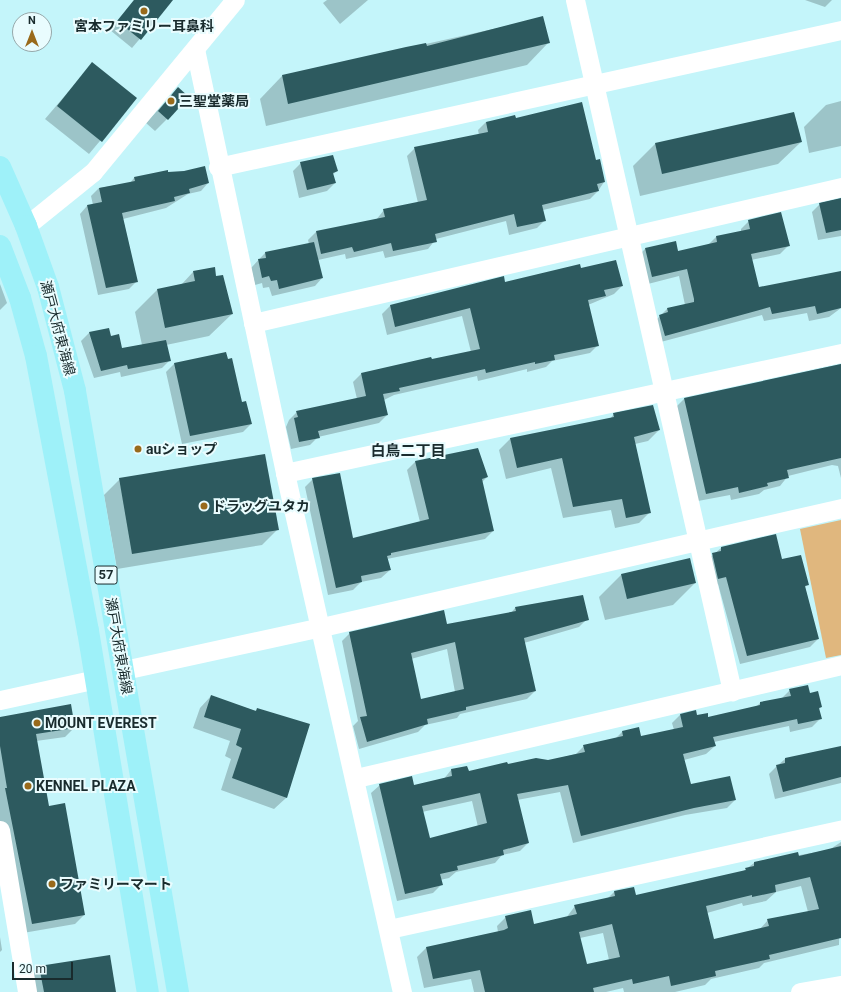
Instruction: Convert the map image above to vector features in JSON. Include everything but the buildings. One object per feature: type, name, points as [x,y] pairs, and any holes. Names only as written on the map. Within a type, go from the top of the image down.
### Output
[{"type":"main road","name":"瀬戸大府東海線","points":[[0,167],[26,226],[59,325],[72,376],[124,670],[178,992]]},
{"type":"main road","name":"瀬戸大府東海線","points":[[0,247],[20,298],[36,356],[96,679],[148,992]]},
{"type":"street","points":[[26,226],[93,172],[235,0]]},
{"type":"street","points":[[575,0],[732,691]]},
{"type":"street","points":[[218,167],[841,30]]},
{"type":"street","points":[[195,49],[218,167],[285,473],[322,627],[402,992]]},
{"type":"street","points":[[253,323],[841,187]]},
{"type":"street","points":[[285,473],[841,353]]},
{"type":"street","points":[[124,670],[322,627],[841,508]]},
{"type":"street","points":[[356,778],[841,665]]},
{"type":"street","points":[[0,700],[96,679]]},
{"type":"street","points":[[0,830],[27,992]]},
{"type":"street","points":[[389,929],[841,830]]},
{"type":"street","points":[[800,992],[841,985]]},
{"type":"shaded area","points":[[841,520],[841,655],[826,658],[800,529]]},
{"type":"place","name":"宮本ファミリー耳鼻科","points":[[144,11]]},
{"type":"place","name":"三聖堂薬局","points":[[171,101]]},
{"type":"place","name":"auショップ","points":[[138,449]]},
{"type":"place","name":"ドラッグユタカ","points":[[204,506]]},
{"type":"place","name":"MOUNT EVEREST","points":[[37,723]]},
{"type":"place","name":"KENNEL PLAZA","points":[[28,786]]},
{"type":"place","name":"ファミリーマート","points":[[52,884]]},
{"type":"district","name":"白鳥二丁目","points":[[408,452]]}]
